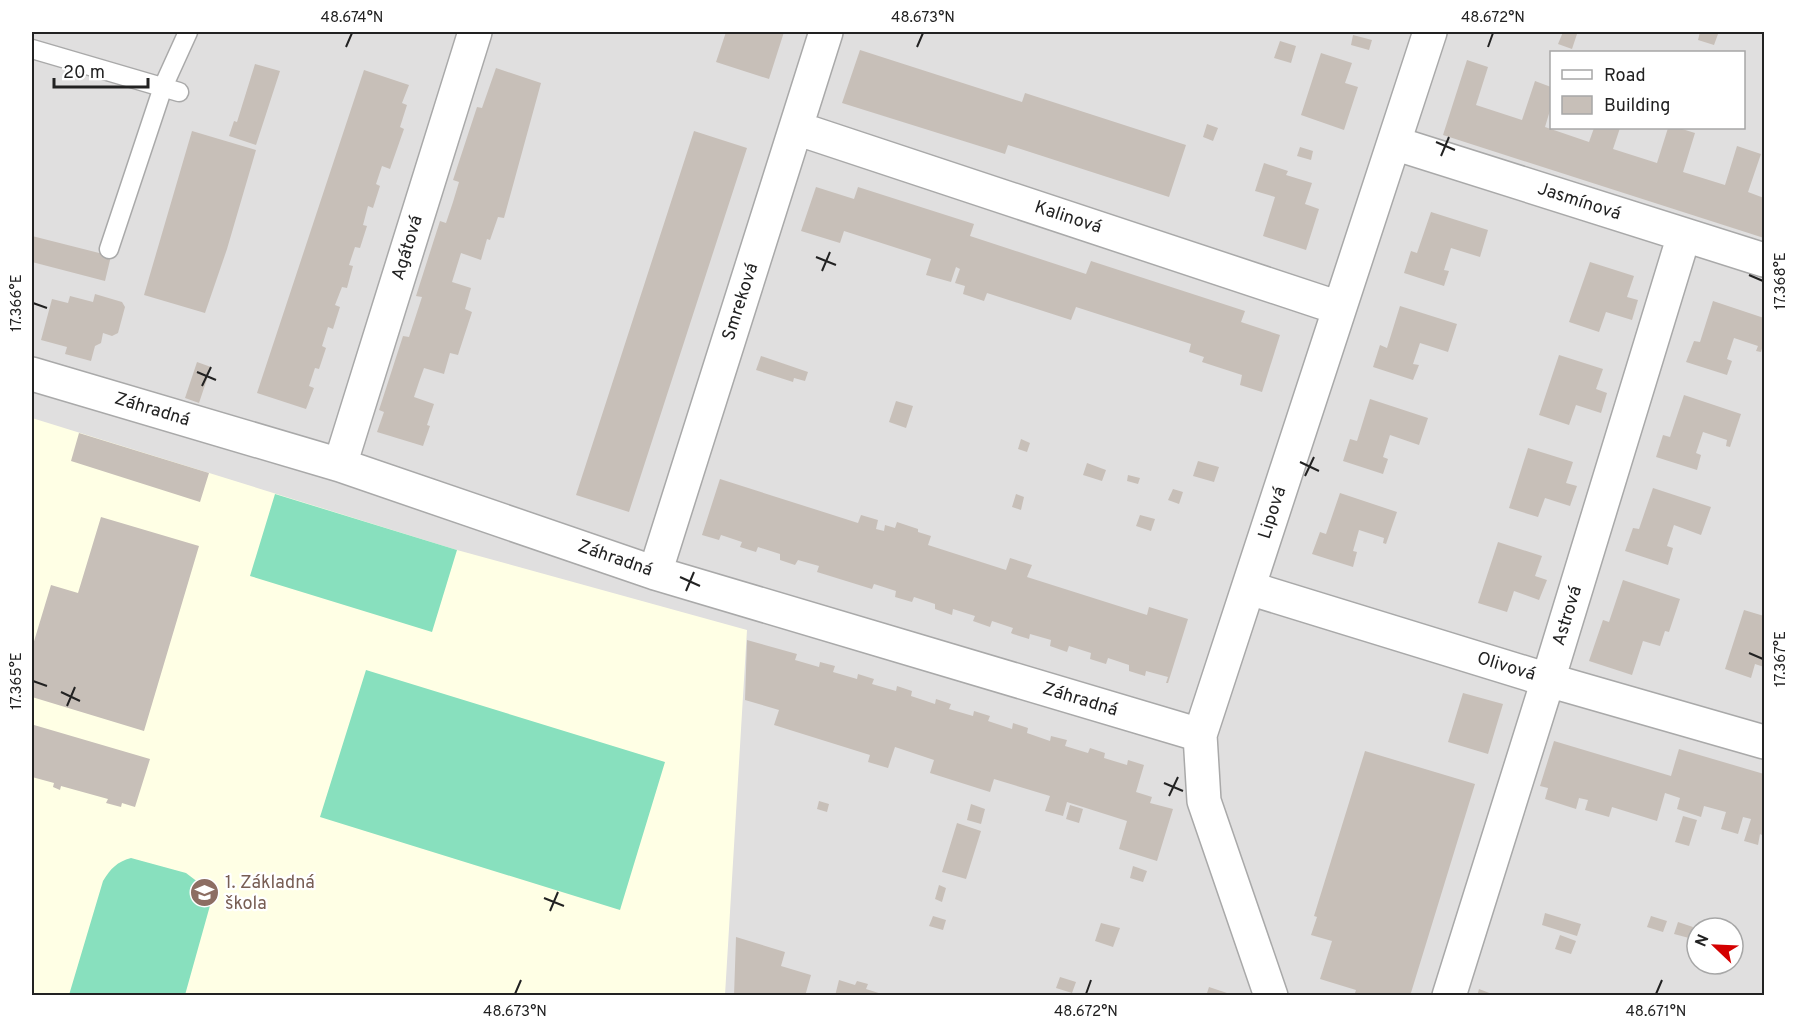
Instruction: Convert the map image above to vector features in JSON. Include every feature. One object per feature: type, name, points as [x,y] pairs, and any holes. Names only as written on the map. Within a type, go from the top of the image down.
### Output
[{"type":"street","name":"Agátová","points":[[340,465],[475,32]]},
{"type":"street","name":"Smreková","points":[[655,573],[826,32]]},
{"type":"street","name":"Lipová","points":[[1271,996],[1204,801],[1200,735],[1430,32]]},
{"type":"street","name":"Kalinová","points":[[796,128],[1340,308]]},
{"type":"street","name":"Jasmínová","points":[[1394,143],[1764,260]]},
{"type":"street","name":"Astrová","points":[[1449,996],[1683,235]]},
{"type":"street","name":"Záhradná","points":[[32,374],[340,465],[655,573],[1200,735]]},
{"type":"street","name":"Olivová","points":[[1249,588],[1548,680],[1764,742]]},
{"type":"lane","points":[[109,249],[171,90],[188,32]]},
{"type":"lane","points":[[32,49],[171,90]]},
{"type":"shaded area","points":[[32,32],[1764,32],[1764,995],[32,995]]},
{"type":"shaded area","points":[[32,418],[457,550],[747,630],[725,995],[32,995]]},
{"type":"green space","points":[[275,494],[457,550],[432,632],[250,576]]},
{"type":"green space","points":[[366,670],[665,762],[620,910],[320,817]]},
{"type":"green space","points":[[131,858],[186,873],[207,889],[211,902],[185,995],[69,995],[103,881],[115,866]]},
{"type":"building","points":[[726,32],[784,32],[769,79],[716,62]]},
{"type":"building","points":[[1563,32],[1577,34],[1572,49],[1558,44]]},
{"type":"building","points":[[1700,32],[1718,34],[1714,45],[1698,40]]},
{"type":"building","points":[[1353,35],[1372,40],[1369,50],[1351,45]]},
{"type":"building","points":[[1280,41],[1296,46],[1291,63],[1274,58]]},
{"type":"building","points":[[860,50],[1022,102],[1025,93],[1186,145],[1169,197],[1008,145],[1005,154],[842,103]]},
{"type":"building","points":[[1321,53],[1352,63],[1345,83],[1358,87],[1344,130],[1301,115]]},
{"type":"building","points":[[1467,60],[1488,67],[1476,105],[1522,120],[1535,81],[1550,87],[1550,110],[1545,127],[1589,142],[1594,129],[1620,129],[1613,149],[1657,163],[1668,129],[1682,129],[1695,133],[1683,172],[1725,185],[1737,146],[1761,154],[1748,192],[1764,198],[1764,238],[1443,135]]},
{"type":"building","points":[[255,64],[280,71],[256,145],[229,136],[234,121],[237,122]]},
{"type":"building","points":[[496,68],[541,83],[504,218],[498,217],[490,240],[487,239],[481,260],[461,253],[452,282],[471,288],[465,309],[472,312],[458,355],[450,353],[444,374],[424,368],[414,397],[434,404],[423,446],[377,432],[384,412],[379,410],[403,336],[409,337],[422,297],[416,296],[440,221],[446,223],[453,202],[459,182],[453,180],[477,107],[482,108]]},
{"type":"building","points":[[364,70],[409,85],[402,103],[407,105],[400,127],[404,129],[390,169],[382,166],[376,184],[380,186],[373,208],[368,206],[363,225],[367,226],[360,248],[355,247],[349,265],[353,266],[347,288],[342,287],[335,305],[340,307],[333,329],[328,327],[322,346],[326,348],[319,369],[315,368],[309,386],[314,388],[306,409],[257,393]]},
{"type":"building","points":[[1207,124],[1218,128],[1213,141],[1203,137]]},
{"type":"building","points":[[192,131],[256,150],[227,249],[205,313],[144,295]]},
{"type":"building","points":[[694,131],[747,148],[629,512],[576,495]]},
{"type":"building","points":[[1300,147],[1313,151],[1311,160],[1297,156]]},
{"type":"building","points":[[1264,163],[1288,171],[1286,175],[1312,183],[1305,204],[1319,209],[1306,250],[1263,236],[1275,197],[1255,191]]},
{"type":"building","points":[[816,187],[854,199],[858,187],[974,224],[970,236],[1086,274],[1091,261],[1245,311],[1241,322],[1280,335],[1262,392],[1240,385],[1242,375],[1202,362],[1204,357],[1189,352],[1191,344],[1076,307],[1071,320],[987,293],[984,301],[963,294],[965,286],[955,283],[960,269],[956,267],[951,282],[926,275],[931,259],[844,231],[840,243],[801,231]]},
{"type":"building","points":[[1431,212],[1488,230],[1480,257],[1451,248],[1444,270],[1449,271],[1444,286],[1404,273],[1411,251],[1417,253]]},
{"type":"building","points":[[32,236],[111,256],[105,281],[32,262]]},
{"type":"building","points":[[1590,262],[1634,276],[1627,297],[1638,300],[1632,320],[1606,312],[1599,332],[1569,322]]},
{"type":"building","points":[[95,294],[122,302],[125,307],[118,333],[112,336],[103,333],[101,343],[95,346],[91,361],[65,354],[67,347],[41,340],[52,299],[68,303],[70,296],[93,302]]},
{"type":"building","points":[[1713,301],[1764,318],[1764,341],[1761,352],[1756,351],[1758,346],[1734,338],[1727,359],[1732,361],[1727,375],[1686,362],[1694,341],[1700,342]]},
{"type":"building","points":[[1400,306],[1457,324],[1448,352],[1420,343],[1413,364],[1419,365],[1413,380],[1373,367],[1380,345],[1387,348]]},
{"type":"building","points":[[1559,355],[1603,369],[1596,389],[1607,393],[1601,413],[1576,405],[1569,425],[1539,415]]},
{"type":"building","points":[[761,356],[808,372],[805,381],[794,378],[793,382],[756,370]]},
{"type":"building","points":[[197,362],[211,367],[199,403],[185,398]]},
{"type":"building","points":[[1684,395],[1741,414],[1730,447],[1726,446],[1727,440],[1703,432],[1696,453],[1701,455],[1697,470],[1656,457],[1663,435],[1670,437]]},
{"type":"building","points":[[1370,399],[1428,418],[1419,445],[1390,435],[1383,457],[1388,459],[1383,474],[1343,461],[1350,439],[1357,441]]},
{"type":"building","points":[[896,401],[913,406],[906,428],[889,422]]},
{"type":"building","points":[[79,433],[209,473],[200,502],[71,461]]},
{"type":"building","points":[[1021,439],[1030,443],[1027,452],[1018,449]]},
{"type":"building","points":[[1528,448],[1573,462],[1566,483],[1577,486],[1570,506],[1545,498],[1538,517],[1509,508]]},
{"type":"building","points":[[1198,461],[1219,467],[1214,482],[1193,476]]},
{"type":"building","points":[[1087,463],[1106,470],[1102,481],[1083,475]]},
{"type":"building","points":[[1128,475],[1140,478],[1138,484],[1127,481]]},
{"type":"building","points":[[720,479],[858,523],[861,515],[878,520],[876,529],[884,531],[885,525],[895,528],[897,522],[931,536],[928,545],[1006,570],[1010,558],[1032,565],[1027,577],[1147,615],[1149,607],[1188,619],[1168,683],[1166,683],[1168,677],[1146,671],[1145,676],[1129,671],[1129,665],[1108,658],[1106,664],[1090,659],[1091,653],[1069,646],[1067,652],[1050,646],[1051,640],[1030,634],[1029,639],[1013,634],[1011,633],[1013,628],[992,621],[990,627],[973,621],[975,616],[953,609],[952,615],[935,609],[935,604],[914,597],[912,602],[895,597],[896,591],[874,584],[872,589],[817,572],[819,566],[798,560],[795,565],[780,560],[780,554],[758,547],[756,552],[740,547],[742,542],[721,535],[719,540],[702,535]]},
{"type":"building","points":[[1653,488],[1711,507],[1701,535],[1674,525],[1667,546],[1673,548],[1668,565],[1625,551],[1633,528],[1639,529]]},
{"type":"building","points":[[1173,489],[1183,492],[1179,504],[1168,500]]},
{"type":"building","points":[[1340,493],[1397,512],[1386,544],[1383,543],[1384,538],[1359,530],[1353,551],[1357,552],[1353,567],[1312,554],[1320,532],[1326,534]]},
{"type":"building","points":[[1016,494],[1024,497],[1021,510],[1012,507]]},
{"type":"building","points":[[1140,515],[1155,519],[1151,531],[1136,526]]},
{"type":"building","points":[[101,517],[199,546],[144,731],[32,697],[32,648],[51,585],[78,593]]},
{"type":"building","points":[[1498,542],[1542,556],[1535,576],[1547,580],[1539,600],[1514,591],[1507,612],[1478,603]]},
{"type":"building","points":[[1623,580],[1680,599],[1669,632],[1665,631],[1660,646],[1643,641],[1632,675],[1589,661],[1603,620],[1609,622]]},
{"type":"building","points":[[1744,610],[1764,616],[1764,667],[1755,664],[1751,678],[1725,669]]},
{"type":"building","points":[[747,640],[797,654],[795,660],[819,667],[820,662],[835,666],[833,672],[857,679],[858,674],[874,679],[872,684],[896,691],[897,686],[912,691],[911,696],[935,704],[936,699],[951,704],[949,709],[973,716],[974,711],[990,716],[988,721],[1012,729],[1013,723],[1028,728],[1027,733],[1050,741],[1051,736],[1067,740],[1065,746],[1088,753],[1090,748],[1105,753],[1104,758],[1127,765],[1128,760],[1144,765],[1136,792],[1152,797],[1150,803],[1173,809],[1157,861],[1119,849],[1127,821],[1067,802],[1063,816],[1045,811],[1050,796],[994,779],[990,792],[930,773],[934,760],[895,747],[888,768],[868,762],[870,755],[774,725],[779,710],[745,700]]},
{"type":"building","points":[[1463,693],[1503,704],[1488,754],[1448,742]]},
{"type":"building","points":[[32,726],[150,759],[135,807],[122,803],[121,807],[106,803],[108,799],[61,786],[60,790],[53,787],[54,783],[32,777]]},
{"type":"building","points":[[1554,741],[1671,776],[1679,749],[1764,774],[1764,836],[1760,834],[1758,845],[1744,841],[1751,819],[1743,817],[1738,834],[1721,829],[1726,812],[1704,806],[1701,817],[1677,809],[1680,798],[1665,793],[1657,821],[1612,807],[1609,817],[1585,810],[1588,800],[1579,798],[1576,809],[1545,799],[1548,788],[1540,786]]},
{"type":"building","points":[[1365,751],[1475,784],[1410,996],[1354,996],[1356,990],[1320,979],[1332,941],[1311,935],[1317,917],[1314,916]]},
{"type":"building","points":[[819,801],[829,804],[827,812],[817,809]]},
{"type":"building","points":[[971,804],[985,809],[981,824],[967,820]]},
{"type":"building","points":[[1070,805],[1083,809],[1079,823],[1066,819]]},
{"type":"building","points":[[1683,816],[1697,820],[1689,846],[1675,842]]},
{"type":"building","points":[[957,823],[981,831],[966,879],[942,872]]},
{"type":"building","points":[[1133,866],[1147,871],[1143,882],[1130,878]]},
{"type":"building","points":[[939,885],[946,888],[942,902],[935,899]]},
{"type":"building","points":[[1545,913],[1581,924],[1577,936],[1542,925]]},
{"type":"building","points":[[933,916],[946,920],[943,930],[929,926]]},
{"type":"building","points":[[1651,916],[1667,921],[1663,932],[1647,927]]},
{"type":"building","points":[[1678,922],[1685,924],[1685,937],[1674,934]]},
{"type":"building","points":[[1101,923],[1120,928],[1113,947],[1095,941]]},
{"type":"building","points":[[1560,935],[1576,941],[1571,954],[1555,949]]},
{"type":"building","points":[[736,937],[785,952],[781,966],[811,975],[805,996],[734,996]]},
{"type":"building","points":[[1060,977],[1076,982],[1072,993],[1056,988]]},
{"type":"building","points":[[839,980],[855,985],[857,981],[868,984],[866,989],[888,996],[835,996]]},
{"type":"building","points":[[1209,987],[1227,993],[1228,996],[1206,996]]},
{"type":"building","points":[[1479,989],[1492,994],[1491,996],[1477,996]]},
{"type":"place","name":"1. Základná škola","points":[[204,893]]}]
